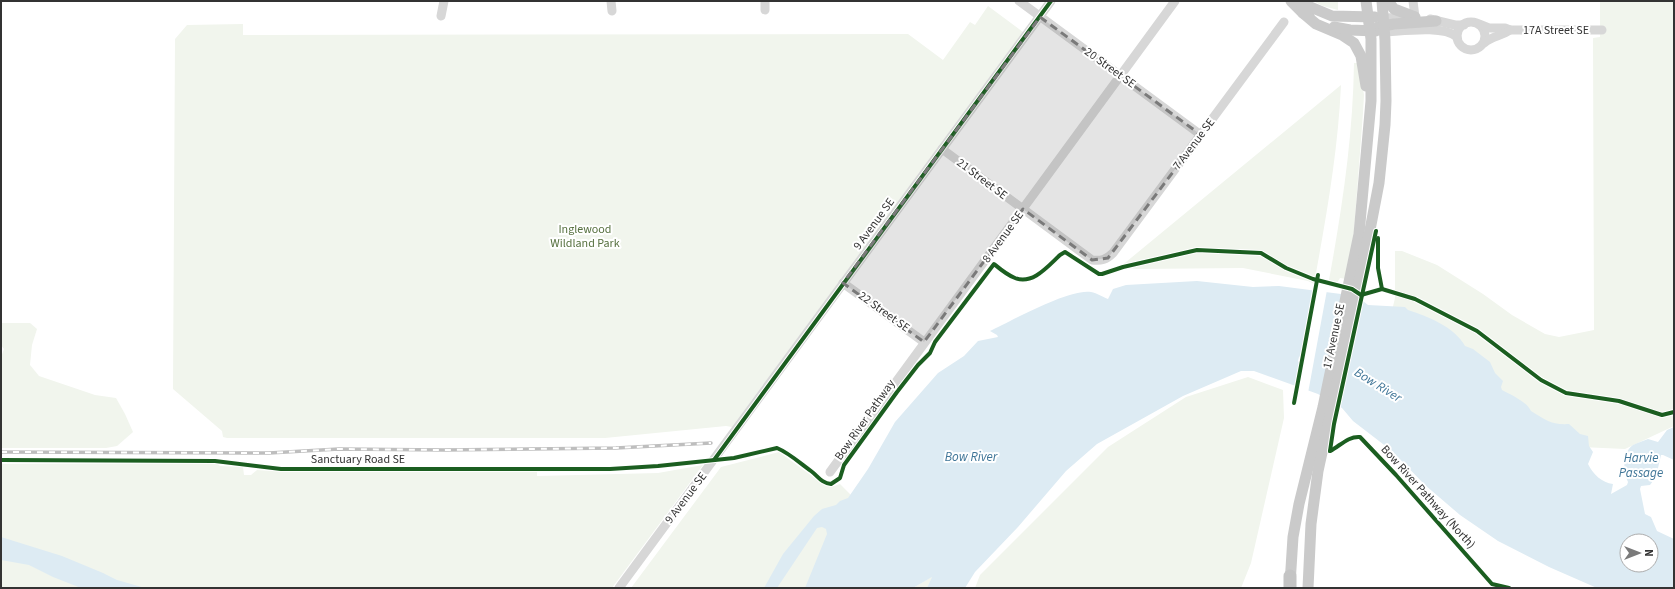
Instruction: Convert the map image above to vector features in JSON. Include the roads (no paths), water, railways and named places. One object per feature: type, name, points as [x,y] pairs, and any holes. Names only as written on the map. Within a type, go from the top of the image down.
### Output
[{"type":"main road","points":[[1291,1],[1316,24],[1345,37],[1358,48],[1365,77],[1368,139]]},
{"type":"main road","points":[[1296,1],[1332,16],[1380,22],[1436,21]]},
{"type":"main road","points":[[1366,1],[1380,22]]},
{"type":"main road","points":[[1375,1],[1380,22]]},
{"type":"main road","points":[[1303,13],[1325,24],[1338,28],[1370,31],[1380,22],[1382,1]]},
{"type":"main road","points":[[1388,1],[1394,9],[1414,17]]},
{"type":"main road","name":"17 Avenue SE","points":[[1308,588],[1310,531],[1314,492],[1327,409],[1354,284],[1370,230],[1383,148],[1386,101],[1380,22]]},
{"type":"main road","name":"17 Avenue SE","points":[[1354,284],[1372,93],[1370,31]]},
{"type":"main road","name":"17 Avenue SE","points":[[1290,584],[1293,537],[1299,504],[1327,409]]},
{"type":"street","points":[[441,16],[444,1]]},
{"type":"street","points":[[611,1],[612,11]]},
{"type":"street","name":"20 Street SE","points":[[1019,1],[1201,135]]},
{"type":"street","name":"9 Avenue SE","points":[[619,588],[1051,1]]},
{"type":"street","name":"8 Avenue SE","points":[[830,472],[1175,1]]},
{"type":"street","points":[[1413,1],[1414,17]]},
{"type":"street","points":[[1380,22],[1414,17],[1455,25],[1464,25]]},
{"type":"street","name":"7 Avenue SE","points":[[1100,261],[1108,258],[1113,253],[1284,22]]},
{"type":"street","points":[[1380,22],[1442,30],[1454,33],[1458,37]]},
{"type":"street","points":[[1470,22],[1479,24],[1485,33],[1484,42],[1476,49],[1468,50],[1460,44],[1458,31],[1470,22]]},
{"type":"street","name":"17A Street SE","points":[[1479,24],[1489,28],[1504,28],[1510,30],[1602,30]]},
{"type":"street","name":"17A Street SE","points":[[1484,42],[1490,37],[1505,34],[1510,30]]},
{"type":"street","name":"21 Street SE","points":[[942,149],[1092,260],[1100,261]]},
{"type":"street","name":"22 Street SE","points":[[844,283],[924,342]]},
{"type":"water","name":"Bow River","points":[[1197,281],[1253,287],[1279,286],[1341,294],[1363,301],[1368,305],[1405,307],[1408,310],[1424,315],[1440,323],[1455,333],[1465,346],[1473,349],[1490,362],[1495,373],[1503,381],[1501,387],[1502,390],[1522,401],[1531,411],[1553,423],[1569,424],[1580,434],[1588,436],[1589,446],[1593,452],[1588,464],[1598,477],[1605,482],[1613,484],[1611,494],[1627,485],[1628,482],[1624,462],[1629,448],[1648,439],[1658,442],[1667,430],[1674,427],[1674,460],[1661,455],[1656,477],[1650,485],[1641,486],[1640,489],[1645,514],[1651,517],[1657,531],[1674,539],[1674,588],[1597,588],[1549,567],[1498,541],[1460,515],[1425,485],[1392,451],[1353,421],[1342,408],[1318,394],[1254,371],[1241,371],[1183,396],[1097,444],[1066,471],[1018,527],[975,572],[965,588],[927,588],[932,577],[913,588],[805,588],[827,534],[826,529],[822,527],[817,528],[777,588],[764,588],[783,554],[814,516],[822,509],[836,505],[840,501],[848,498],[868,469],[895,422],[938,373],[964,356],[978,341],[998,337],[990,331],[1040,306],[1081,292],[1091,292],[1108,299],[1113,289],[1126,285]]},
{"type":"water","points":[[1,537],[62,556],[117,580],[145,588],[81,588],[53,577],[29,565],[1,560]]},
{"type":"railway","points":[[1,452],[269,453],[339,449],[444,450],[616,448],[711,443]]},
{"type":"park label","name":"Inglewood Wildland Park","points":[[585,236]]},
{"type":"water label","name":"Harvie Passage","points":[[1641,466]]}]
